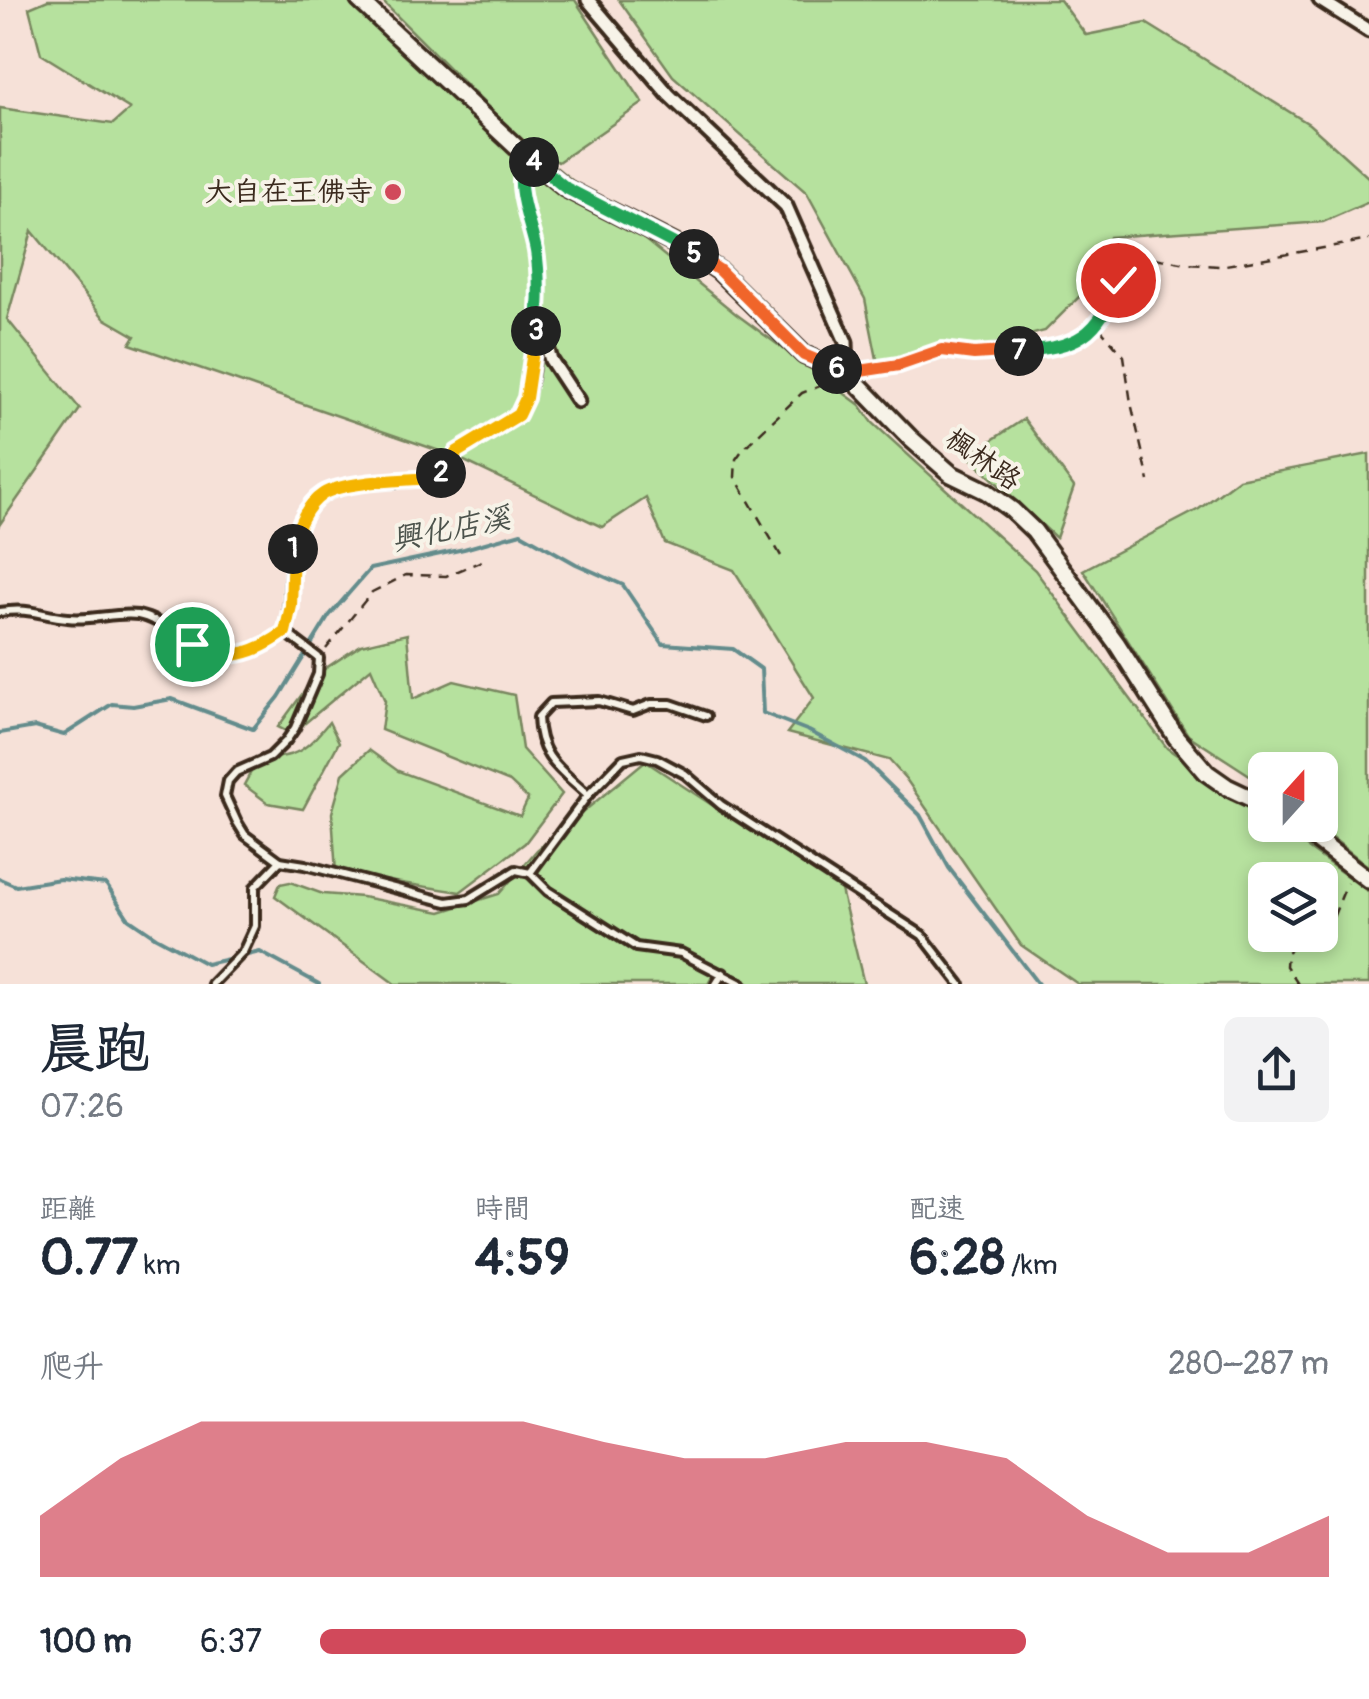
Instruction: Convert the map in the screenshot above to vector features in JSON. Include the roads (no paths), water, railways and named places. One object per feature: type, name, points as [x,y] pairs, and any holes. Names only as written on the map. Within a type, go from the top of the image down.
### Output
[{"type":"street","name":"楓林路","points":[[359,0],[527,157],[566,188],[719,270],[804,355],[847,373],[951,474],[986,491],[1034,531],[1117,644],[1176,737],[1208,773],[1248,796]]},
{"type":"street","points":[[588,0],[669,95],[786,206],[846,342],[847,373]]},
{"type":"street","points":[[1320,0],[1369,30]]},
{"type":"street","points":[[538,316],[551,360],[578,401]]},
{"type":"street","points":[[1320,842],[1369,880]]},
{"type":"lane","points":[[0,612],[34,609],[66,618],[138,616],[221,656],[263,646],[285,632],[291,606],[294,536],[306,513],[324,493],[386,481],[434,478],[446,469],[457,452],[518,415],[526,398],[538,316],[536,254],[522,196],[523,163],[527,157]]},
{"type":"lane","points":[[285,632],[319,658],[318,674],[286,741],[270,756],[228,780],[225,796],[245,835],[280,861],[447,902],[470,898],[516,870],[530,872],[548,890],[636,947],[682,953],[741,984]]},
{"type":"lane","points":[[588,796],[544,754],[538,718],[551,703],[599,702],[634,711],[652,704],[671,704],[706,716]]},
{"type":"lane","points":[[530,872],[588,796],[624,759],[656,758],[685,774],[720,805],[922,934],[960,984]]},
{"type":"lane","points":[[212,984],[243,952],[255,926],[255,888],[280,861]]},
{"type":"lane","points":[[716,984],[723,973]]},
{"type":"waterway","name":"興化店溪","points":[[0,733],[35,727],[64,735],[112,704],[133,706],[172,699],[253,729],[279,697],[329,616],[370,569],[521,533],[623,585],[663,644],[733,649],[761,669],[763,713],[809,731],[865,761],[920,815],[949,868],[1038,984]]},
{"type":"waterway","points":[[0,879],[16,886],[60,879],[106,884],[128,918],[156,937],[206,964],[233,958]]},
{"type":"waterway","points":[[243,956],[260,952],[319,984]]},
{"type":"place","name":"大自在王佛寺","points":[[393,192]]}]
